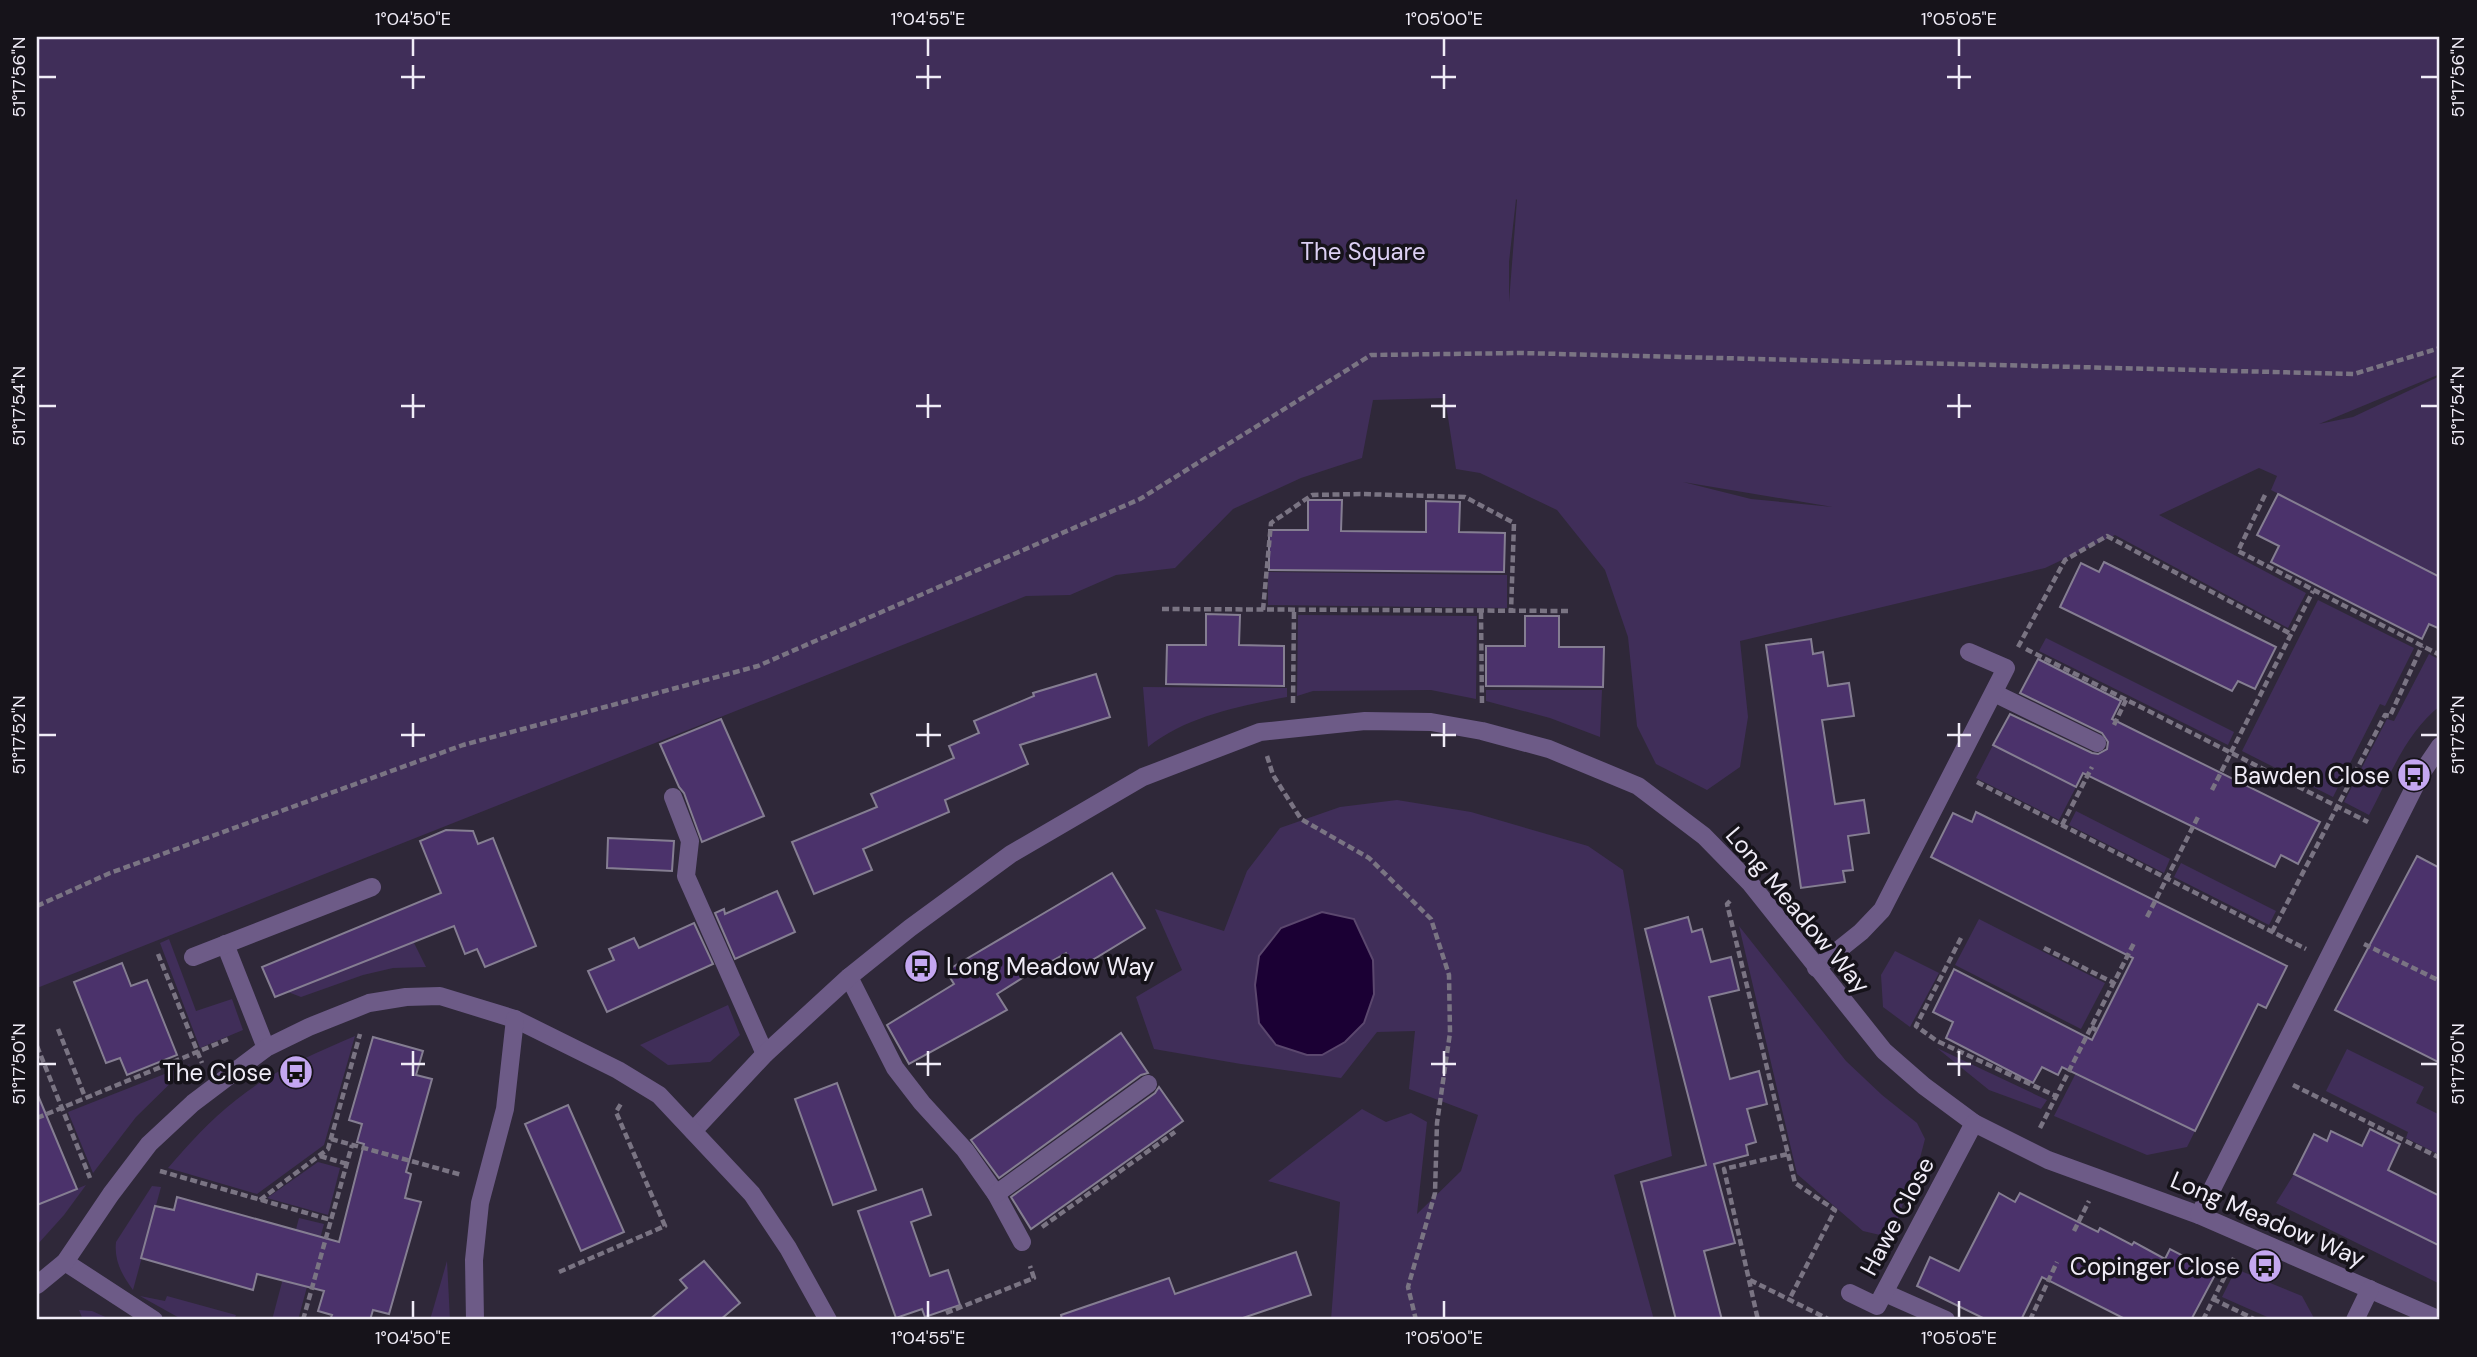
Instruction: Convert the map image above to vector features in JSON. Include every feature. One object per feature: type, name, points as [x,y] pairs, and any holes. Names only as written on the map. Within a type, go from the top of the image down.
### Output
[{"type":"street","points":[[1816,968],[1861,932],[1882,910],[1994,693],[2006,668],[1969,652]]},
{"type":"street","points":[[1994,693],[2097,743]]},
{"type":"street","name":"Long Meadow Way","points":[[693,1130],[765,1054],[849,977],[910,928],[1011,854],[1143,777],[1260,732],[1365,721],[1431,722],[1482,731],[1549,749],[1638,786],[1704,836],[1750,883],[1884,1051],[1924,1086],[1974,1123],[2028,1151],[2199,1214],[2440,1320]]},
{"type":"street","points":[[2199,1214],[2421,774],[2440,746]]},
{"type":"street","points":[[673,797],[690,841],[686,876],[765,1054]]},
{"type":"street","points":[[193,957],[372,887]]},
{"type":"street","points":[[225,944],[266,1048]]},
{"type":"street","points":[[849,977],[895,1068],[922,1103],[965,1150],[996,1194],[1022,1242]]},
{"type":"street","points":[[37,1285],[65,1262],[149,1144],[193,1103],[266,1048],[369,1003],[406,997],[440,996],[515,1019],[618,1070],[659,1095],[752,1194],[788,1248],[828,1320]]},
{"type":"street","points":[[475,1320],[474,1259],[480,1203],[505,1109],[515,1019]]},
{"type":"street","points":[[996,1194],[1148,1084]]},
{"type":"street","name":"Hawe Close","points":[[1850,1293],[1877,1306],[1974,1123]]},
{"type":"street","points":[[65,1262],[154,1320]]},
{"type":"street","points":[[2355,1320],[2370,1289]]},
{"type":"street","points":[[1885,1293],[1946,1320]]},
{"type":"path","points":[[37,906],[110,873],[463,745],[758,666],[1140,499],[1371,355],[1521,353],[2354,374],[2440,348]]},
{"type":"path","points":[[1263,610],[1271,523],[1312,495],[1419,494],[1465,497],[1514,523],[1511,611]]},
{"type":"path","points":[[2265,495],[2238,551],[2440,655]]},
{"type":"path","points":[[2006,668],[2065,560],[2107,536],[2291,634]]},
{"type":"path","points":[[2212,790],[2313,591]]},
{"type":"path","points":[[1162,609],[1569,611]]},
{"type":"path","points":[[1292,729],[1294,610]]},
{"type":"path","points":[[1481,611],[1482,731]]},
{"type":"path","points":[[2019,645],[2391,834]]},
{"type":"path","points":[[2272,932],[2385,715],[2390,716],[2422,646]]},
{"type":"path","points":[[1260,732],[1273,775],[1301,819],[1369,858],[1431,919],[1449,975],[1450,1033],[1437,1123],[1435,1193],[1408,1287],[1416,1320]]},
{"type":"path","points":[[1954,770],[2327,960]]},
{"type":"path","points":[[2147,918],[2199,814]]},
{"type":"path","points":[[1750,883],[1727,904],[1795,1183],[1835,1210],[1789,1300]]},
{"type":"path","points":[[2341,933],[2440,981]]},
{"type":"path","points":[[1962,938],[1916,1026],[1937,1041],[2056,1096]]},
{"type":"path","points":[[2028,1151],[2134,943]]},
{"type":"path","points":[[2044,948],[2114,983]]},
{"type":"path","points":[[158,954],[212,1089]]},
{"type":"path","points":[[260,1200],[328,1149],[369,1003]]},
{"type":"path","points":[[37,1118],[257,1027]]},
{"type":"path","points":[[2091,1027],[2098,1031]]},
{"type":"path","points":[[58,1029],[85,1097]]},
{"type":"path","points":[[37,1046],[102,1207]]},
{"type":"path","points":[[2271,1074],[2440,1158]]},
{"type":"path","points":[[559,1272],[665,1226],[615,1112],[637,1081]]},
{"type":"path","points":[[946,1313],[1034,1278],[1022,1242],[1175,1132]]},
{"type":"path","points":[[331,1139],[486,1182]]},
{"type":"path","points":[[303,1320],[352,1145]]},
{"type":"path","points":[[1758,1320],[1724,1169],[1788,1154]]},
{"type":"path","points":[[319,1156],[346,1164]]},
{"type":"path","points":[[134,1163],[331,1220]]},
{"type":"path","points":[[2203,1320],[2245,1235]]},
{"type":"path","points":[[2030,1320],[2057,1262]]},
{"type":"path","points":[[1750,1280],[1830,1320]]},
{"type":"path","points":[[2213,1299],[2256,1320]]},
{"type":"green space","name":"The Square","points":[[37,37],[2440,37],[2440,374],[2319,424],[2353,417],[2440,376],[2440,577],[2271,490],[2277,476],[2259,468],[2159,515],[2306,593],[2288,628],[2115,535],[2045,568],[1740,641],[1748,717],[1740,767],[1707,790],[1656,764],[1637,726],[1628,637],[1605,570],[1557,510],[1480,473],[1456,469],[1445,398],[1373,400],[1362,458],[1301,478],[1233,509],[1175,568],[1116,575],[1070,595],[1026,596],[37,988]],"holes":[[[1517,200],[1509,302],[1509,262]],[[1683,482],[1833,507],[1751,499]]]},
{"type":"green space","points":[[1268,572],[1507,575],[1507,608],[1268,605]]},
{"type":"green space","points":[[2318,600],[2414,648],[2385,706],[2380,704],[2333,797],[2242,751]]},
{"type":"green space","points":[[1298,615],[1477,616],[1476,699],[1431,690],[1313,691],[1297,696]]},
{"type":"green space","points":[[2046,638],[2234,732],[2228,745],[2039,651]]},
{"type":"green space","points":[[2429,654],[2440,660],[2440,706],[2408,742],[2369,815],[2344,802],[2387,719],[2394,721]]},
{"type":"green space","points":[[1143,687],[1287,688],[1287,697],[1196,720],[1163,736],[1148,747]]},
{"type":"green space","points":[[1486,690],[1602,690],[1600,737],[1550,718],[1486,701]]},
{"type":"green space","points":[[1993,745],[2076,787],[2059,820],[1976,778]]},
{"type":"green space","points":[[1397,800],[1471,812],[1588,846],[1623,870],[1672,1156],[1614,1175],[1654,1320],[1331,1320],[1340,1202],[1268,1181],[1362,1109],[1386,1122],[1411,1113],[1427,1122],[1417,1214],[1461,1171],[1478,1115],[1409,1089],[1415,1031],[1377,1032],[1341,1078],[1154,1049],[1136,997],[1182,970],[1155,909],[1224,931],[1247,871],[1280,828],[1340,807]]},
{"type":"green space","points":[[2076,811],[2170,859],[2164,873],[2069,825]]},
{"type":"green space","points":[[2181,863],[2276,911],[2269,925],[2174,877]]},
{"type":"green space","points":[[1979,919],[2105,983],[2081,1029],[1955,965]]},
{"type":"green space","points":[[1739,926],[1846,1061],[1917,1123],[1925,1139],[1896,1223],[1880,1235],[1863,1231],[1797,1174]]},
{"type":"green space","points":[[169,939],[196,1011],[232,999],[243,1030],[200,1048],[160,943]]},
{"type":"green space","points":[[413,941],[426,967],[393,968],[363,975],[301,997],[288,992]]},
{"type":"green space","points":[[1895,951],[1939,973],[1910,1027],[1883,1007],[1881,975]]},
{"type":"green space","points":[[728,1005],[740,1035],[710,1062],[668,1065],[640,1045]]},
{"type":"green space","points":[[355,1036],[324,1145],[257,1194],[168,1168],[209,1124],[249,1090],[293,1064]]},
{"type":"green space","points":[[1937,1048],[2047,1100],[2041,1109],[1989,1090]]},
{"type":"green space","points":[[2347,1049],[2424,1087],[2416,1103],[2440,1115],[2440,1155],[2406,1138],[2408,1132],[2326,1091]]},
{"type":"green space","points":[[190,1064],[136,1117],[93,1173],[68,1112]]},
{"type":"green space","points":[[2076,1073],[2195,1131],[2187,1147],[2147,1155],[2054,1116]]},
{"type":"green space","points":[[318,1162],[340,1168],[328,1215],[267,1198]]},
{"type":"green space","points":[[2294,1174],[2440,1246],[2440,1284],[2276,1203]]},
{"type":"green space","points":[[86,1185],[64,1215],[37,1245],[37,1205]]},
{"type":"green space","points":[[152,1186],[161,1187],[133,1290],[120,1268],[116,1242]]},
{"type":"green space","points":[[299,1218],[324,1224],[298,1320],[272,1320]]},
{"type":"green space","points":[[447,1261],[450,1320],[430,1320]]},
{"type":"green space","points":[[2236,1269],[2302,1296],[2315,1320],[2274,1320],[2222,1297]]},
{"type":"green space","points":[[140,1296],[165,1301],[167,1296],[236,1315],[234,1320],[183,1320]]},
{"type":"green space","points":[[79,1310],[92,1311],[112,1320],[83,1320]]},
{"type":"shaded area","points":[[1322,912],[1354,919],[1373,960],[1374,994],[1364,1023],[1345,1042],[1322,1055],[1307,1055],[1276,1045],[1259,1023],[1255,985],[1259,956],[1281,928]]},
{"type":"building","points":[[2278,494],[2440,577],[2440,629],[2429,624],[2422,639],[2271,562],[2279,546],[2257,535]]},
{"type":"building","points":[[1308,500],[1342,500],[1341,531],[1426,532],[1426,501],[1460,502],[1459,532],[1505,533],[1504,572],[1269,570],[1269,530],[1308,530]]},
{"type":"building","points":[[2104,562],[2276,647],[2255,689],[2238,681],[2232,691],[2060,607],[2081,563],[2099,572]]},
{"type":"building","points":[[1206,614],[1240,615],[1239,645],[1284,646],[1284,686],[1166,684],[1167,645],[1206,645]]},
{"type":"building","points":[[1525,616],[1559,616],[1559,647],[1604,647],[1603,687],[1486,686],[1486,646],[1525,646]]},
{"type":"building","points":[[1811,639],[1813,654],[1823,652],[1828,686],[1849,683],[1854,716],[1822,720],[1835,804],[1864,800],[1869,833],[1848,836],[1853,870],[1843,871],[1845,882],[1801,888],[1766,645]]},
{"type":"building","points":[[2038,659],[2121,701],[2112,719],[2320,822],[2298,864],[2281,855],[2275,867],[2083,773],[2076,787],[1993,745],[2010,714],[2092,753],[2098,754],[2107,749],[2108,742],[2102,733],[2020,693]]},
{"type":"building","points":[[1096,674],[1110,717],[1020,745],[1028,764],[945,800],[949,812],[863,849],[872,870],[814,894],[792,842],[877,807],[871,794],[954,758],[949,746],[979,733],[974,721],[1034,696],[1033,693]]},
{"type":"building","points":[[721,719],[764,816],[702,842],[684,793],[660,744]]},
{"type":"building","points":[[1976,812],[2287,966],[2266,1008],[2258,1004],[2195,1131],[2062,1067],[2058,1075],[2042,1067],[2033,1083],[1946,1038],[1953,1022],[1933,1012],[1954,969],[2092,1040],[2133,958],[1931,857],[1953,813],[1972,822]]},
{"type":"building","points":[[446,830],[473,831],[478,844],[493,838],[536,946],[485,967],[477,949],[465,954],[454,926],[275,997],[262,967],[441,893],[420,841]]},
{"type":"building","points":[[608,838],[674,841],[672,871],[607,868]]},
{"type":"building","points":[[2417,856],[2440,868],[2440,1063],[2335,1010]]},
{"type":"building","points":[[1112,873],[1145,928],[1076,970],[1066,953],[1024,977],[997,994],[1007,1010],[909,1064],[887,1025],[954,984],[946,971]]},
{"type":"building","points":[[777,891],[795,932],[735,959],[715,913],[724,909],[725,914]]},
{"type":"building","points":[[1688,917],[1692,932],[1702,929],[1711,962],[1731,957],[1739,990],[1709,997],[1730,1079],[1759,1071],[1767,1104],[1747,1109],[1756,1142],[1746,1145],[1748,1155],[1714,1164],[1735,1243],[1704,1251],[1722,1320],[1676,1320],[1641,1182],[1706,1165],[1645,929]]},
{"type":"building","points":[[694,923],[713,964],[607,1012],[588,971],[614,960],[609,949],[634,938],[639,948]]},
{"type":"building","points":[[122,963],[131,986],[147,980],[177,1055],[127,1075],[120,1058],[106,1063],[74,982]]},
{"type":"building","points":[[1121,1033],[1148,1073],[1141,1075],[999,1178],[971,1140]]},
{"type":"building","points":[[373,1037],[423,1051],[416,1075],[432,1079],[406,1172],[411,1174],[405,1198],[421,1202],[389,1314],[373,1310],[370,1320],[330,1320],[332,1315],[318,1311],[324,1291],[257,1274],[253,1290],[141,1258],[155,1206],[174,1210],[177,1197],[339,1242],[364,1144],[357,1142],[362,1124],[349,1120]]},
{"type":"building","points":[[837,1083],[876,1190],[833,1205],[795,1099]]},
{"type":"building","points":[[1159,1087],[1183,1121],[1031,1229],[1011,1197],[1155,1093]]},
{"type":"building","points":[[37,1093],[77,1189],[37,1205]]},
{"type":"building","points":[[568,1105],[624,1232],[581,1251],[525,1124]]},
{"type":"building","points":[[2370,1129],[2400,1144],[2388,1170],[2440,1196],[2440,1246],[2294,1174],[2314,1134],[2327,1141],[2331,1131],[2362,1146]]},
{"type":"building","points":[[922,1189],[931,1215],[911,1222],[930,1276],[948,1270],[960,1305],[925,1317],[922,1309],[896,1318],[858,1211]]},
{"type":"building","points":[[1999,1193],[2015,1202],[2020,1193],[2098,1232],[2100,1228],[2165,1259],[2170,1249],[2216,1273],[2191,1320],[2127,1320],[2042,1277],[2021,1320],[1987,1320],[1917,1286],[1930,1257],[1959,1271]]},
{"type":"building","points":[[1296,1252],[1311,1295],[1237,1320],[1062,1320],[1061,1315],[1169,1278],[1175,1294]]},
{"type":"building","points":[[704,1261],[740,1303],[720,1320],[649,1320],[687,1288],[680,1280]]},
{"type":"place","name":"Bawden Close","points":[[2414,775]]},
{"type":"place","name":"Long Meadow Way","points":[[921,966]]},
{"type":"place","name":"The Close","points":[[296,1072]]},
{"type":"place","name":"Copinger Close","points":[[2265,1266]]}]
